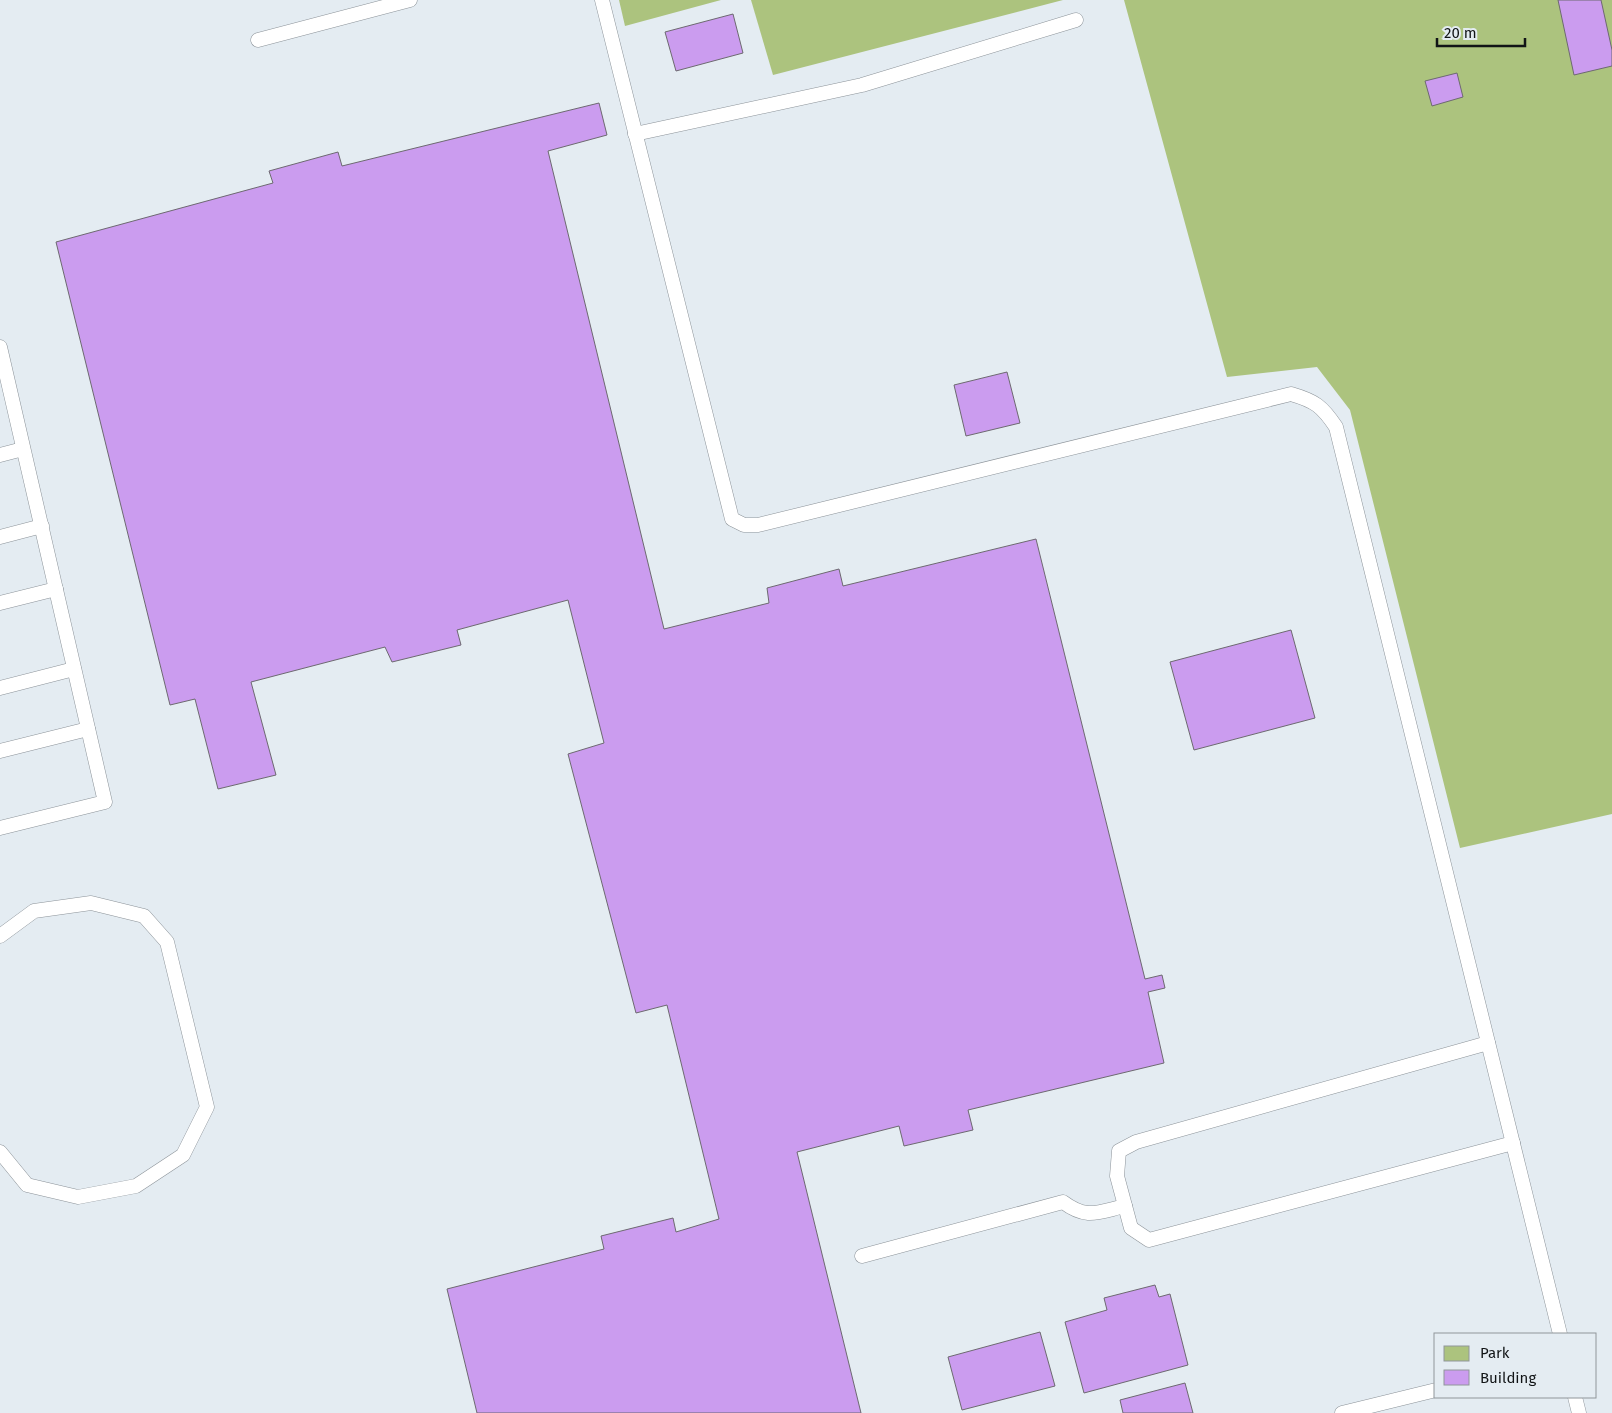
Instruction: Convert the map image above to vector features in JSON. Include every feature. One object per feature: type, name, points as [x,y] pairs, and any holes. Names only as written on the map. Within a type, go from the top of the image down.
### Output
[{"type":"lane","points":[[258,40],[410,0]]},
{"type":"lane","points":[[602,0],[732,520],[744,525],[767,523],[1291,394],[1308,399],[1323,408],[1336,427],[1560,1333]]},
{"type":"lane","points":[[636,134],[862,85],[1076,20]]},
{"type":"lane","points":[[0,347],[4,385],[23,449],[42,526],[105,802],[0,828]]},
{"type":"lane","points":[[0,454],[23,449]]},
{"type":"lane","points":[[0,537],[42,526]]},
{"type":"lane","points":[[0,604],[56,589]]},
{"type":"lane","points":[[0,688],[74,669]]},
{"type":"lane","points":[[0,751],[88,729]]},
{"type":"lane","points":[[0,936],[34,911],[91,903],[144,916],[167,942],[207,1107],[183,1155],[136,1186],[78,1197],[27,1185],[0,1152]]},
{"type":"lane","points":[[1488,1043],[1136,1142],[1119,1151],[1117,1176],[1132,1228],[1149,1240],[1513,1143]]},
{"type":"lane","points":[[862,1256],[1063,1202],[1077,1212],[1091,1213],[1125,1206]]},
{"type":"lane","points":[[1342,1413],[1434,1390]]},
{"type":"lane","points":[[1575,1398],[1580,1413]]},
{"type":"green space","points":[[619,0],[721,0],[625,26]]},
{"type":"green space","points":[[751,0],[1063,0],[773,75]]},
{"type":"green space","points":[[1124,0],[1612,0],[1612,814],[1460,848],[1350,410],[1317,367],[1227,377]]},
{"type":"building","points":[[1558,0],[1601,0],[1612,50],[1612,66],[1574,75]]},
{"type":"building","points":[[733,14],[743,53],[676,71],[665,32]]},
{"type":"building","points":[[1457,73],[1463,97],[1432,106],[1425,81]]},
{"type":"building","points":[[599,103],[607,135],[548,151],[664,629],[769,603],[767,588],[839,569],[843,586],[1036,539],[1145,979],[1162,975],[1165,988],[1148,992],[1164,1063],[968,1110],[973,1130],[904,1146],[899,1126],[797,1152],[861,1413],[477,1413],[447,1289],[604,1249],[601,1236],[673,1218],[676,1232],[719,1219],[667,1005],[636,1013],[568,754],[604,743],[568,600],[457,630],[461,645],[392,662],[385,647],[251,682],[276,775],[218,789],[195,699],[170,705],[56,242],[273,183],[269,171],[338,152],[342,166]]},
{"type":"building","points":[[1007,372],[1020,423],[966,436],[954,385]]},
{"type":"building","points":[[1291,630],[1315,718],[1194,750],[1170,662]]},
{"type":"building","points":[[1155,1285],[1159,1297],[1170,1294],[1188,1365],[1084,1393],[1065,1322],[1107,1310],[1104,1298]]},
{"type":"building","points":[[1040,1332],[1055,1386],[962,1410],[948,1357]]},
{"type":"building","points":[[1185,1383],[1193,1413],[1123,1413],[1120,1400]]}]
